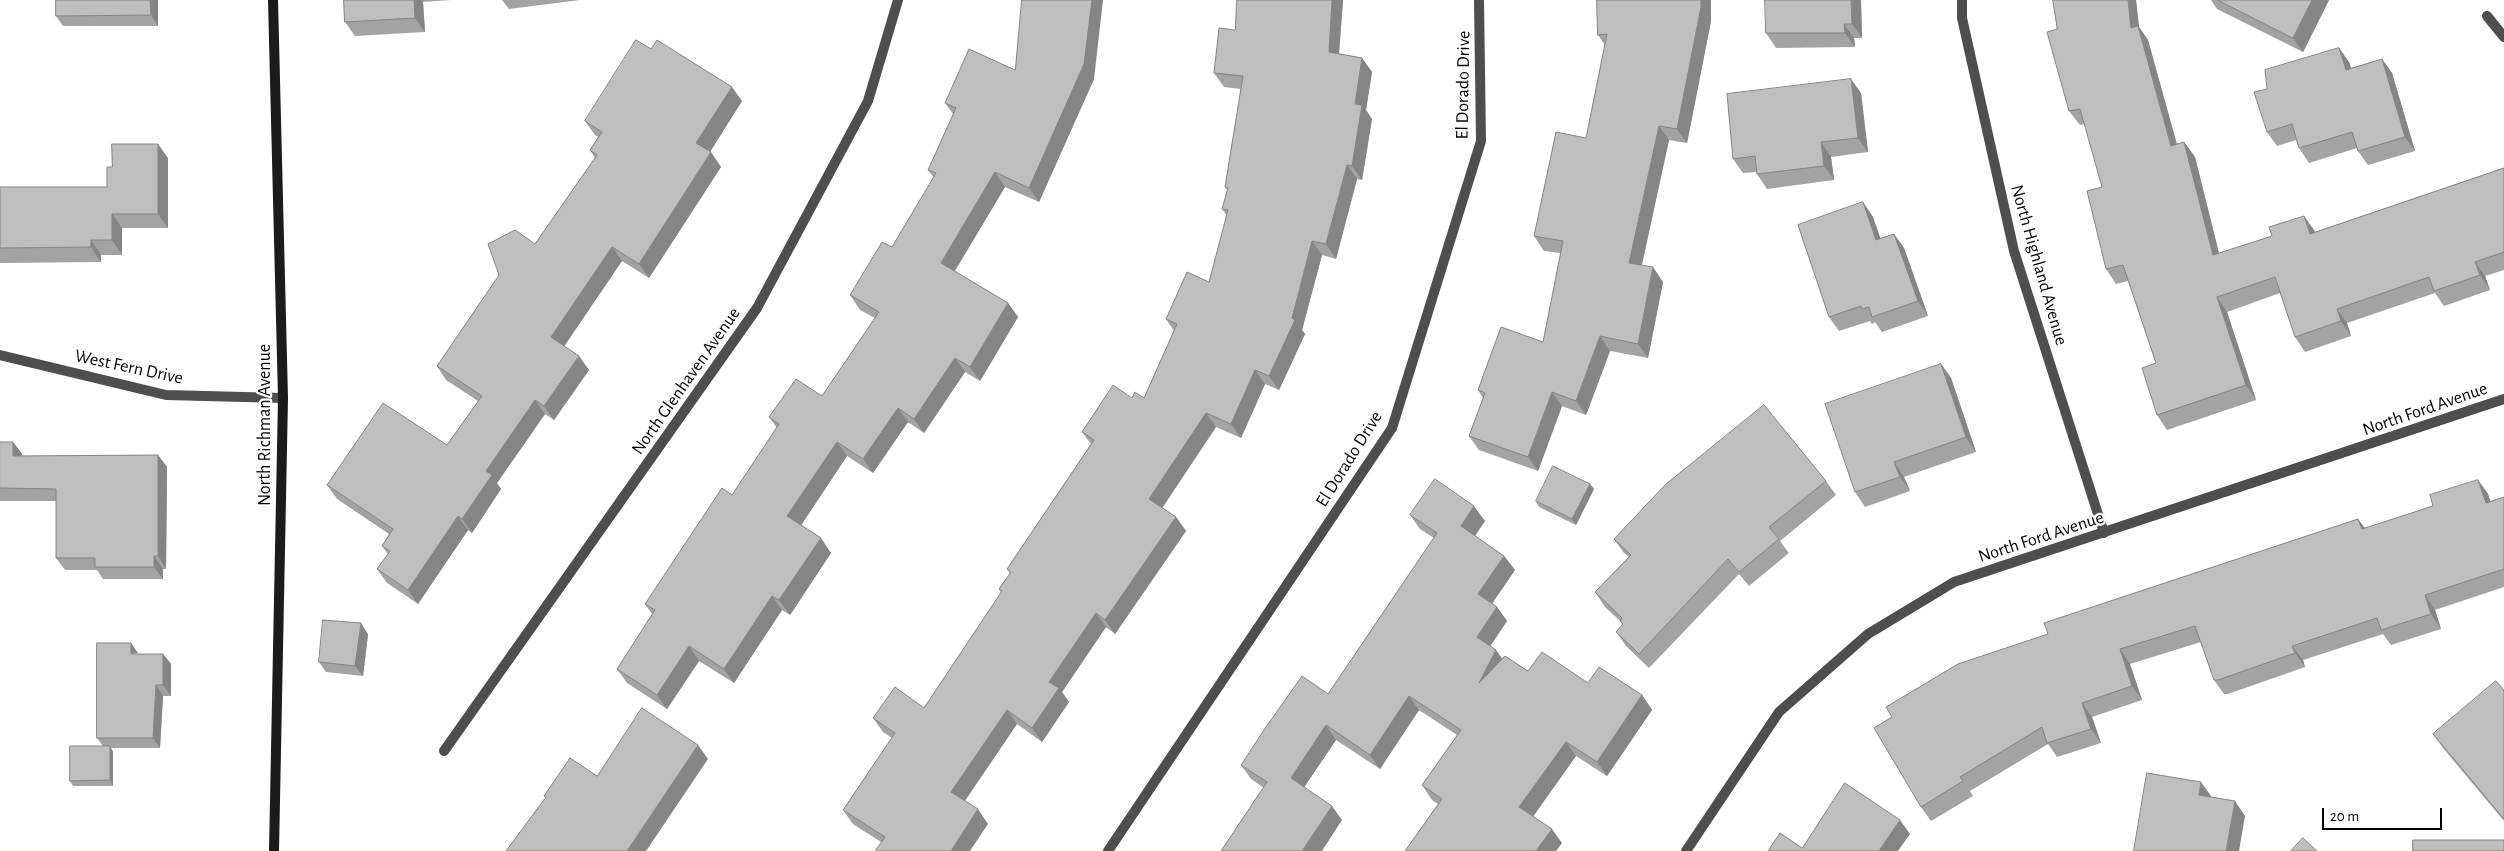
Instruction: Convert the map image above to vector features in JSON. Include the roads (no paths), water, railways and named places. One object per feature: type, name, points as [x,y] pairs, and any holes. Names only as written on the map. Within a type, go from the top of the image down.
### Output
[{"type":"street","name":"North Richman Avenue","points":[[273,0],[283,398],[274,851]]},
{"type":"street","name":"North Glenhaven Avenue","points":[[444,751],[757,308],[868,101],[898,0]]},
{"type":"street","name":"El Dorado Drive","points":[[1108,851],[1392,428],[1481,141],[1479,0]]},
{"type":"street","name":"North Highland Avenue","points":[[1962,0],[1962,18],[2014,251],[2104,533]]},
{"type":"street","points":[[2487,16],[2504,37]]},
{"type":"street","name":"West Fern Drive","points":[[0,355],[166,395],[283,398]]},
{"type":"street","name":"North Ford Avenue","points":[[1686,851],[1779,712],[1868,634],[1954,582],[2504,400]]}]
